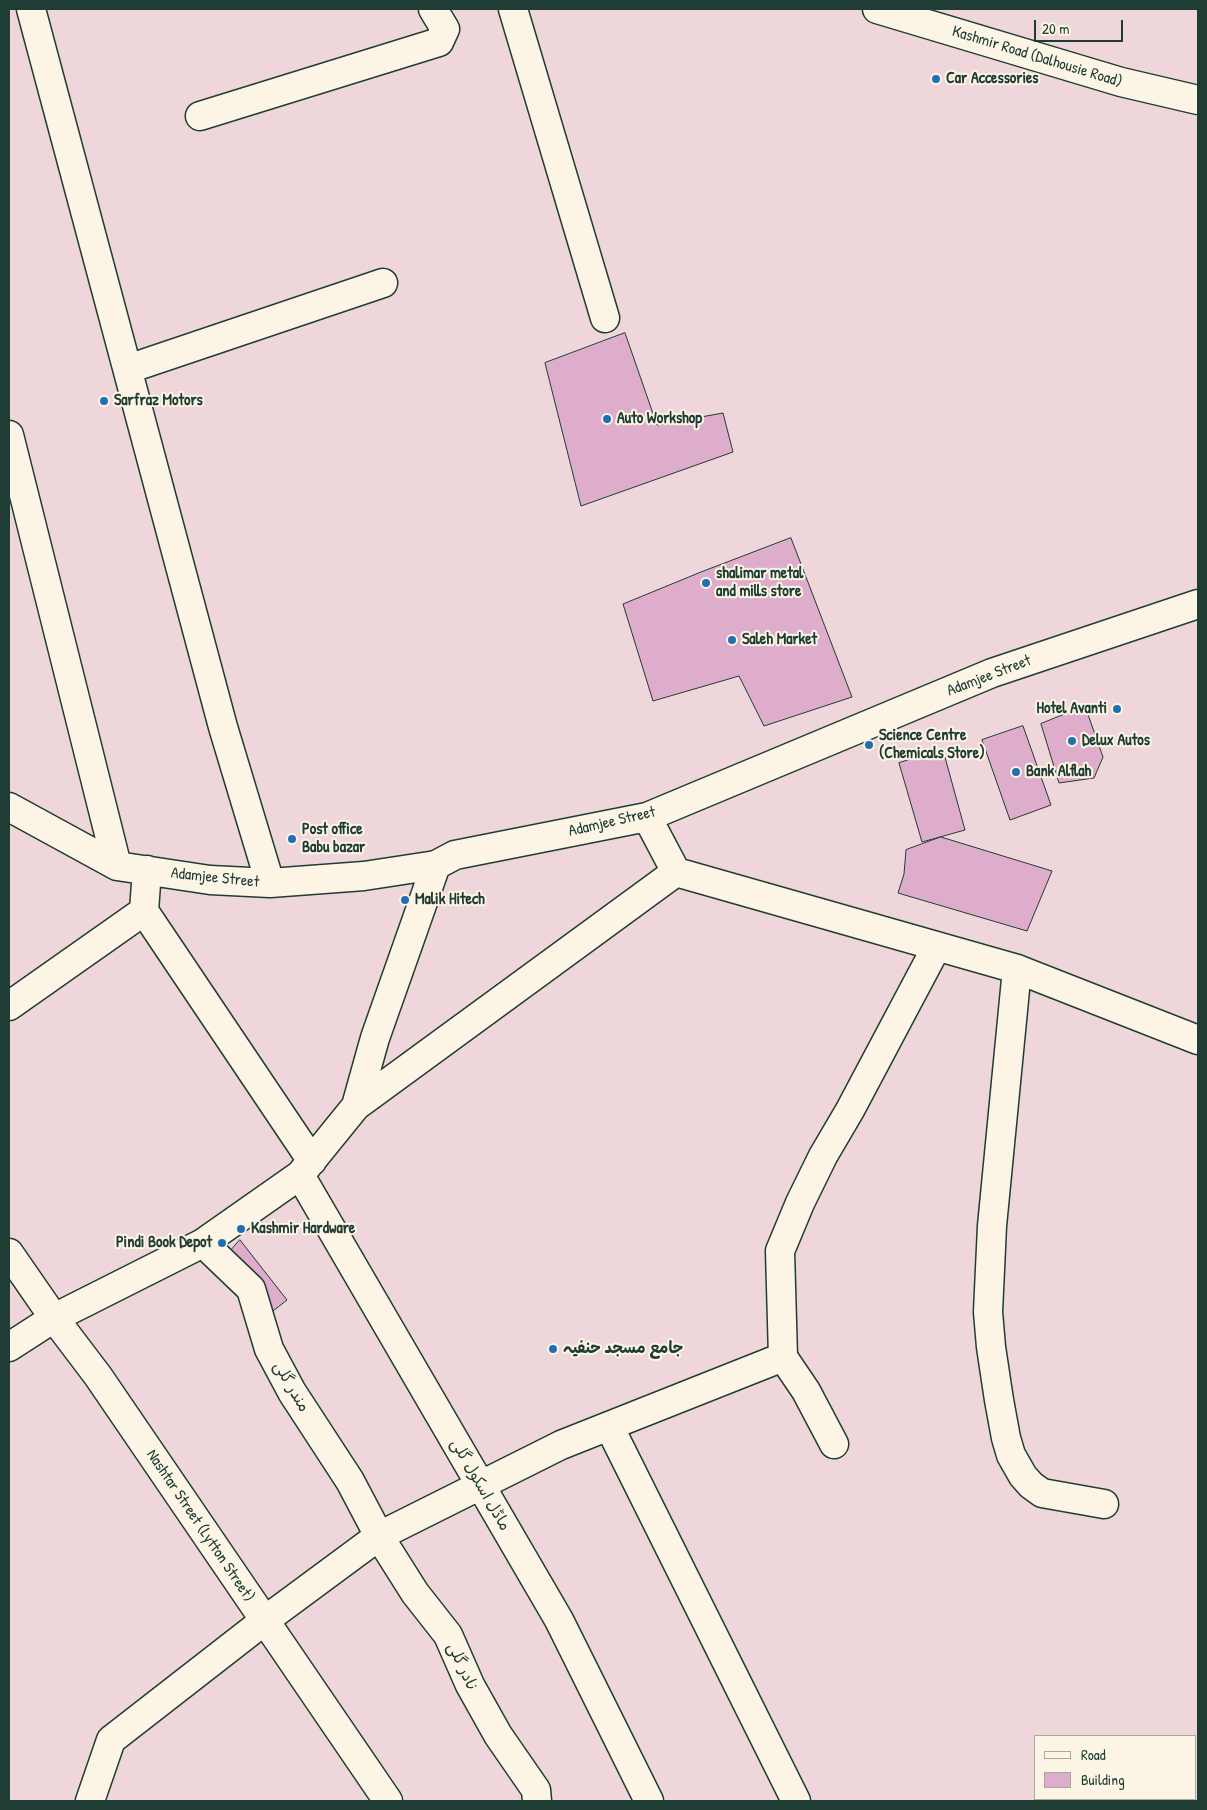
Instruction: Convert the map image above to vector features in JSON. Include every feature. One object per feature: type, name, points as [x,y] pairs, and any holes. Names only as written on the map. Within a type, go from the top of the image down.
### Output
[{"type":"street","points":[[32,9],[223,727],[270,883]]},
{"type":"street","points":[[200,116],[439,42],[445,29],[433,9]]},
{"type":"street","points":[[513,9],[605,318]]},
{"type":"street","name":"Kashmir Road (Dalhousie Road)","points":[[877,9],[1121,82],[1198,100]]},
{"type":"street","points":[[128,369],[383,283]]},
{"type":"street","points":[[9,435],[117,866]]},
{"type":"street","name":"Adamjee Street","points":[[9,806],[117,866],[210,880],[270,883],[364,876],[436,865],[454,854],[647,817],[992,673],[1198,604]]},
{"type":"street","points":[[647,817],[676,872],[1017,969],[1198,1040]]},
{"type":"street","points":[[356,1106],[375,1038],[436,865]]},
{"type":"street","points":[[9,1006],[144,911],[147,870]]},
{"type":"street","points":[[9,1347],[54,1318],[203,1243],[306,1168],[356,1106],[676,872]]},
{"type":"street","name":"ماڈل اسکول گلی","points":[[144,911],[306,1168],[480,1484],[559,1620],[649,1801]]},
{"type":"street","points":[[834,1444],[806,1391],[783,1357],[780,1251],[800,1203],[823,1156],[850,1110],[937,946]]},
{"type":"street","points":[[1017,969],[992,1226],[988,1312],[998,1400],[1011,1455],[1023,1476],[1031,1485],[1042,1493],[1104,1504]]},
{"type":"street","name":"مندر گلی","points":[[203,1243],[251,1290],[273,1357],[292,1392],[350,1481],[379,1536]]},
{"type":"street","name":"Nashtar Street (Lytton Street)","points":[[9,1253],[54,1318],[98,1376],[388,1801]]},
{"type":"street","points":[[90,1801],[110,1740],[264,1621],[379,1536],[561,1445],[783,1357]]},
{"type":"street","points":[[609,1426],[796,1801]]},
{"type":"street","name":"نادر گلی","points":[[379,1536],[415,1593],[448,1635],[470,1685],[498,1735],[536,1790],[537,1801]]},
{"type":"shaded area","points":[[9,9],[1198,9],[1198,1801],[9,1801]]},
{"type":"building","name":"Auto Workshop","points":[[625,333],[657,425],[723,413],[733,452],[581,506],[545,363]]},
{"type":"building","name":"Saleh Market","points":[[791,538],[852,697],[764,726],[739,676],[653,701],[623,604]]},
{"type":"building","name":"Delux Autos","points":[[1085,706],[1103,757],[1094,778],[1059,783],[1041,724]]},
{"type":"building","name":"Bank Alflah","points":[[1023,726],[1051,805],[1010,820],[982,740]]},
{"type":"building","points":[[943,750],[965,830],[922,842],[899,763]]},
{"type":"building","points":[[941,837],[1052,871],[1027,931],[898,893],[904,874],[906,850]]},
{"type":"building","points":[[240,1240],[287,1300],[264,1321],[226,1256]]},
{"type":"place","name":"Car Accessories","points":[[936,79]]},
{"type":"place","name":"Sarfraz Motors","points":[[104,401]]},
{"type":"place","name":"Auto Workshop","points":[[607,419]]},
{"type":"place","name":"shalimar metal and mills store","points":[[706,583]]},
{"type":"place","name":"Saleh Market","points":[[732,640]]},
{"type":"place","name":"Hotel Avanti","points":[[1117,709]]},
{"type":"place","name":"Delux Autos","points":[[1072,741]]},
{"type":"place","name":"Science Centre (Chemicals Store)","points":[[869,745]]},
{"type":"place","name":"Bank Alflah","points":[[1016,772]]},
{"type":"place","name":"Post office Babu bazar","points":[[292,839]]},
{"type":"place","name":"Malik Hitech","points":[[405,900]]},
{"type":"place","name":"Kashmir Hardware","points":[[241,1229]]},
{"type":"place","name":"Pindi Book Depot","points":[[222,1243]]},
{"type":"place","name":"جامع مسجد حنفیہ","points":[[553,1349]]}]
